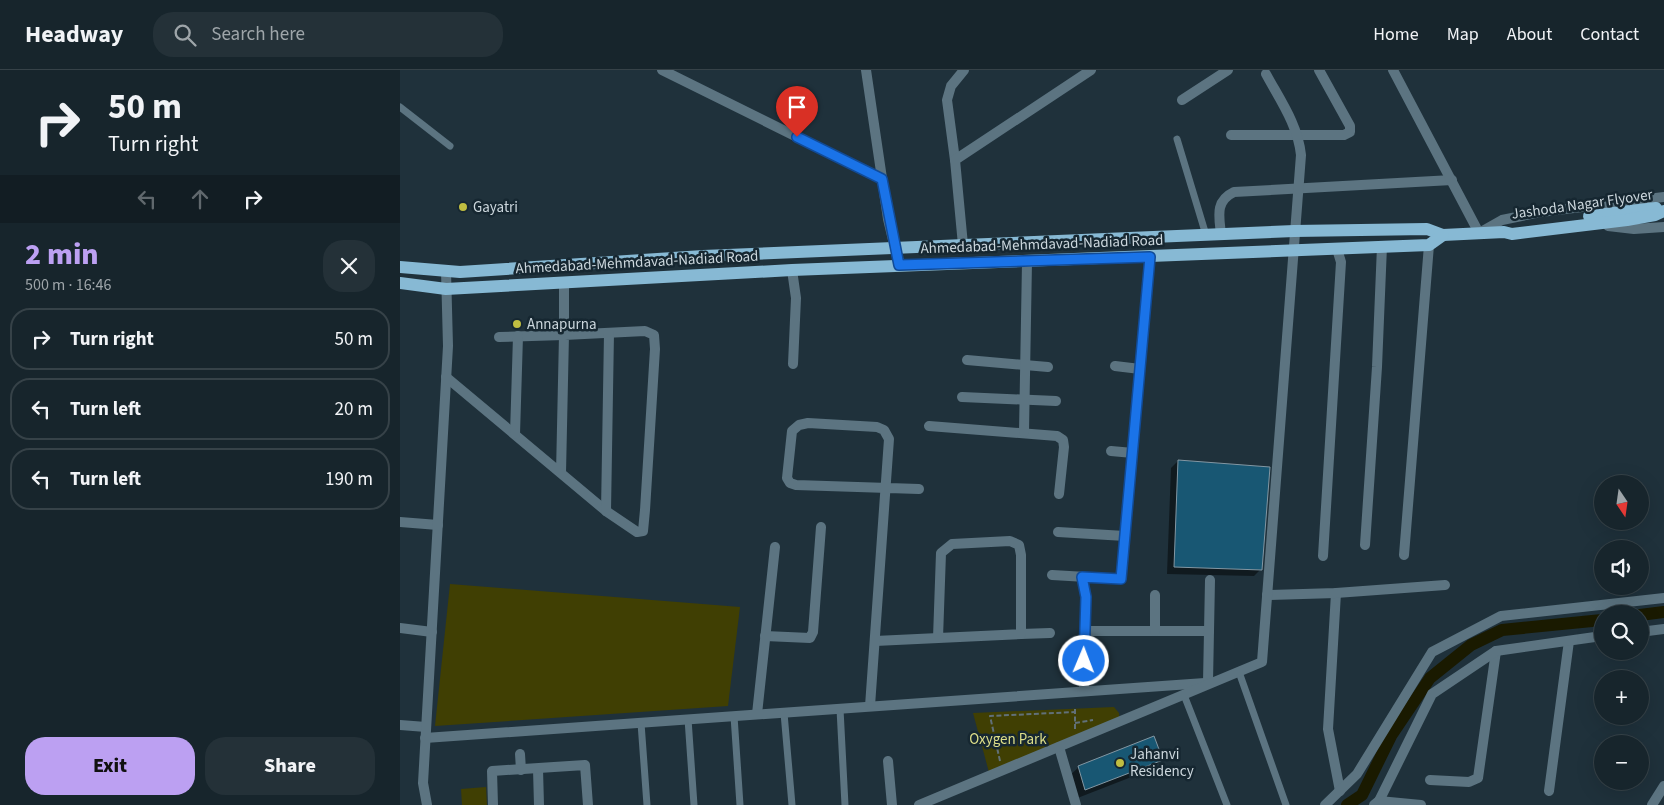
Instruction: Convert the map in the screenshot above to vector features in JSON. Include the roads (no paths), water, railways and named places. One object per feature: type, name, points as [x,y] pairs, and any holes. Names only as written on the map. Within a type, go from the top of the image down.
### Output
[{"type":"main road","name":"Jashoda Nagar Flyover","points":[[1504,232],[1511,227],[1653,207],[1664,211]]},
{"type":"main road","name":"Jashoda Nagar Flyover","points":[[1504,232],[1512,234],[1655,216],[1664,211]]},
{"type":"main road","points":[[400,267],[446,271],[895,248],[1294,231],[1427,229],[1443,235],[1504,232]]},
{"type":"main road","points":[[1429,245],[1443,235]]},
{"type":"main road","name":"Ahmedabad-Mehmdavad-Nadiad Road","points":[[400,283],[446,289],[899,265],[1027,262],[1429,245]]},
{"type":"street","points":[[662,70],[882,179]]},
{"type":"street","points":[[866,70],[882,179],[899,265]]},
{"type":"street","points":[[963,245],[947,100],[951,86],[964,70]]},
{"type":"street","points":[[955,160],[1091,70]]},
{"type":"street","points":[[1182,100],[1228,70]]},
{"type":"street","points":[[1230,136],[1344,135],[1352,130],[1319,70]]},
{"type":"street","points":[[1393,70],[1479,233],[1502,220],[1541,212],[1664,197]]},
{"type":"street","points":[[919,805],[1262,662],[1292,250],[1301,155],[1297,135],[1266,74]]},
{"type":"street","points":[[1221,234],[1219,208],[1225,197],[1234,192],[1452,180]]},
{"type":"street","points":[[1592,224],[1634,229],[1664,227]]},
{"type":"street","points":[[1404,555],[1429,245]]},
{"type":"street","points":[[1365,545],[1378,367],[1382,246]]},
{"type":"street","points":[[1323,556],[1341,262],[1336,249]]},
{"type":"street","points":[[1052,575],[1121,579],[1150,257]]},
{"type":"street","points":[[1024,432],[1027,262]]},
{"type":"street","points":[[792,270],[796,298],[793,364]]},
{"type":"street","points":[[427,805],[423,783],[448,346],[446,271]]},
{"type":"street","points":[[561,473],[564,283]]},
{"type":"street","points":[[446,377],[606,511],[637,532],[643,531],[655,348],[654,335],[645,331],[499,337]]},
{"type":"street","points":[[606,511],[609,333]]},
{"type":"street","points":[[515,434],[518,336]]},
{"type":"street","points":[[967,360],[1048,367]]},
{"type":"street","points":[[1115,366],[1140,369]]},
{"type":"street","points":[[962,397],[1056,402]]},
{"type":"street","points":[[870,706],[886,487],[889,439],[884,430],[808,423],[799,425],[792,431],[787,478],[790,484],[886,487],[919,489]]},
{"type":"street","points":[[929,426],[1057,436],[1063,440],[1064,447],[1059,494]]},
{"type":"street","points":[[1111,451],[1133,453]]},
{"type":"street","points":[[400,522],[438,525]]},
{"type":"street","points":[[765,636],[810,638],[813,632],[822,527]]},
{"type":"street","points":[[1058,532],[1125,536]]},
{"type":"street","points":[[938,638],[941,553],[952,544],[971,542],[1010,541],[1019,544],[1021,555],[1021,634]]},
{"type":"street","points":[[757,714],[775,546]]},
{"type":"street","points":[[1082,577],[1086,597],[1084,691]]},
{"type":"street","points":[[1210,580],[1211,682]]},
{"type":"street","points":[[1266,595],[1336,593],[1445,585]]},
{"type":"street","points":[[1336,593],[1328,728],[1340,791]]},
{"type":"street","points":[[1155,631],[1156,595]]},
{"type":"street","points":[[1324,805],[1356,774],[1432,652],[1501,616],[1664,598]]},
{"type":"street","points":[[400,628],[432,632]]},
{"type":"street","points":[[1649,631],[1664,629]]},
{"type":"street","points":[[1085,631],[1209,631]]},
{"type":"street","points":[[875,641],[1050,633]]},
{"type":"street","points":[[1421,805],[1376,803],[1432,694],[1496,652],[1594,637]]},
{"type":"street","points":[[1549,791],[1569,641]]},
{"type":"street","points":[[1430,780],[1469,782],[1478,778],[1496,652]]},
{"type":"street","points":[[425,738],[1211,682]]},
{"type":"street","points":[[400,725],[426,727]]},
{"type":"street","points":[[1059,747],[1076,805]]},
{"type":"street","points":[[520,754],[521,770]]},
{"type":"street","points":[[888,761],[892,805]]},
{"type":"street","points":[[493,805],[492,772],[585,765],[588,805]]},
{"type":"street","points":[[538,768],[539,805]]},
{"type":"street","points":[[1652,805],[1664,786]]},
{"type":"lane","points":[[400,106],[450,146]]},
{"type":"lane","points":[[1177,139],[1206,235]]},
{"type":"lane","points":[[1239,672],[1286,805]]},
{"type":"lane","points":[[1184,695],[1227,805]]},
{"type":"lane","points":[[840,709],[845,805]]},
{"type":"lane","points":[[784,712],[792,805]]},
{"type":"lane","points":[[734,716],[740,805]]},
{"type":"lane","points":[[688,719],[694,805]]},
{"type":"lane","points":[[641,723],[647,805]]},
{"type":"waterway","points":[[1649,614],[1664,612]]},
{"type":"waterway","points":[[1347,805],[1362,795],[1391,736],[1430,678],[1471,645],[1502,630],[1594,621]]},
{"type":"place","name":"Gayatri","points":[[463,207]]},
{"type":"place","name":"Annapurna","points":[[517,324]]},
{"type":"place","name":"Jahanvi Residency","points":[[1120,763]]},
{"type":"park label","name":"Oxygen Park","points":[[1008,739]]}]
